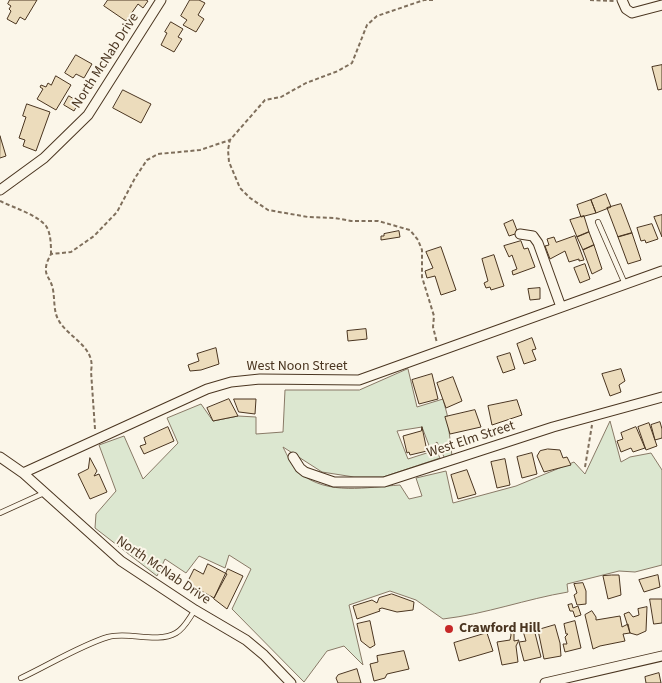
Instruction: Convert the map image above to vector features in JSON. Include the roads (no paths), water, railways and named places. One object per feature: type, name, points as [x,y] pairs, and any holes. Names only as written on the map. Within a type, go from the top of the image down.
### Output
[{"type":"street","name":"North McNab Drive","points":[[0,190],[44,158],[88,115],[161,0]]},
{"type":"street","points":[[622,1],[626,9],[632,12],[662,5]]},
{"type":"street","points":[[520,234],[533,236],[538,243],[561,307]]},
{"type":"street","name":"West Noon Street","points":[[23,473],[207,389],[231,382],[260,379],[358,380],[662,271]]},
{"type":"street","name":"West Elm Street","points":[[293,458],[305,472],[334,482],[384,482],[553,427],[662,397]]},
{"type":"street","name":"North McNab Drive","points":[[0,458],[23,473],[121,562],[195,610],[246,640],[291,683]]},
{"type":"street","points":[[545,683],[662,656]]},
{"type":"lane","points":[[598,222],[625,284]]},
{"type":"lane","points":[[0,513],[44,494]]},
{"type":"lane","points":[[21,678],[108,637],[161,637],[174,634],[182,629],[195,610]]},
{"type":"place","name":"Crawford Hill","points":[[449,629]]}]
